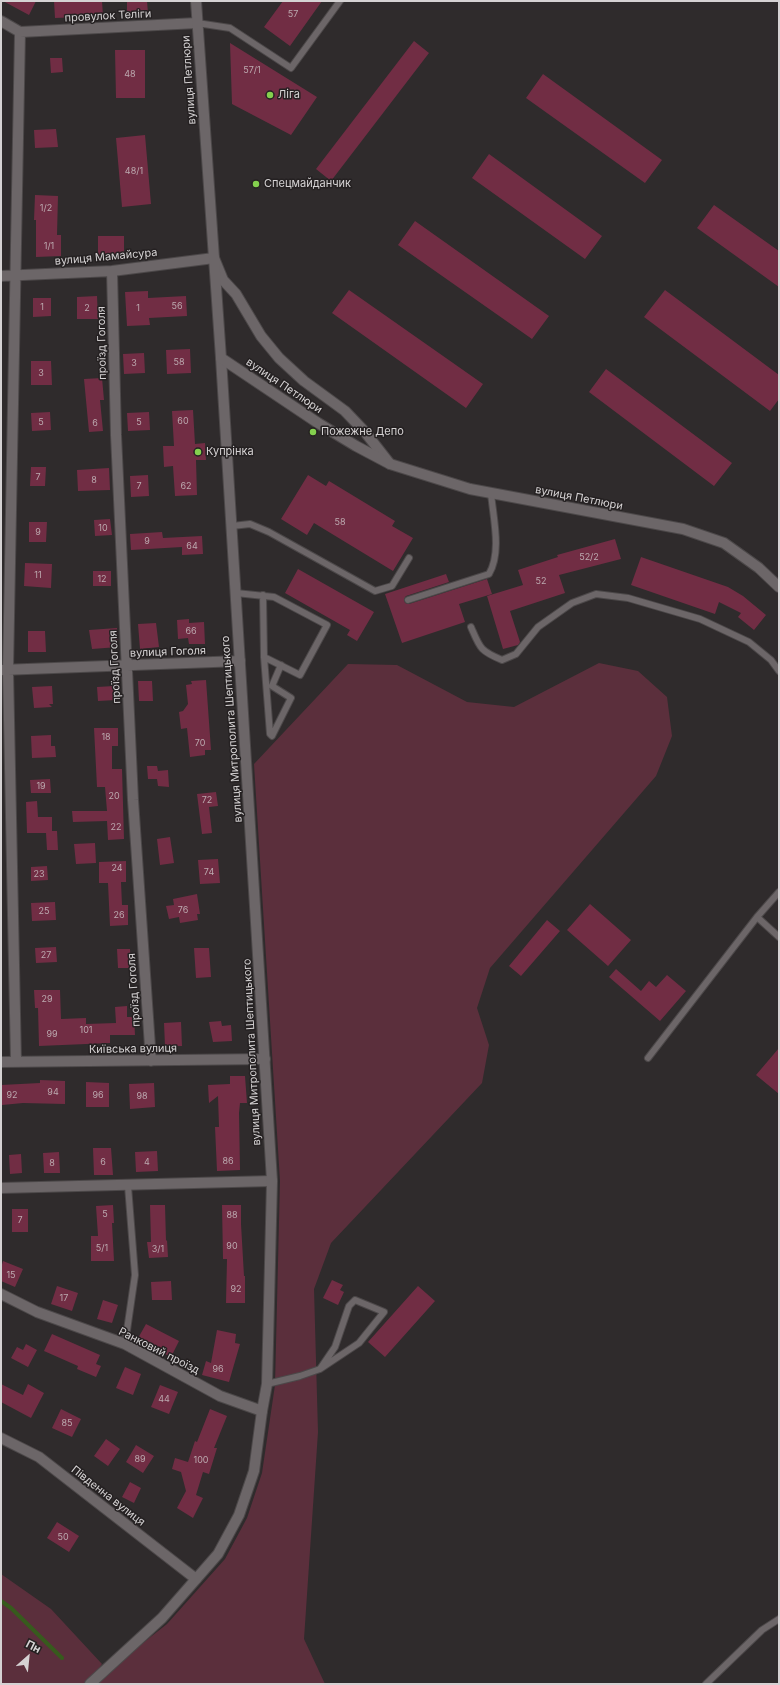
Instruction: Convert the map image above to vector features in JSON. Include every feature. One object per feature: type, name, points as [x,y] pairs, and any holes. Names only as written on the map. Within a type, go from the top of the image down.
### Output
[{"type":"street","name":"вулиця Петлюри","points":[[196,1],[220,358],[318,423],[390,464],[470,489],[683,529],[724,543],[759,568],[779,587]]},
{"type":"street","points":[[1,21],[20,32],[16,275],[4,670],[16,1062]]},
{"type":"street","name":"провулок Теліги","points":[[20,32],[197,23]]},
{"type":"street","points":[[214,258],[223,280],[236,294],[261,336],[279,358],[304,381],[345,412],[365,432],[390,464]]},
{"type":"street","name":"вулиця Мамайсура","points":[[1,276],[112,271],[214,258]]},
{"type":"street","name":"проїзд Гоголя","points":[[112,271],[116,435],[133,800],[151,1061]]},
{"type":"street","name":"вулиця Митрополита Шептицького","points":[[90,1684],[162,1618],[218,1554],[239,1514],[254,1471],[267,1384],[272,1182],[232,526],[220,358]]},
{"type":"street","name":"вулиця Гоголя","points":[[4,670],[240,661]]},
{"type":"street","name":"Київська вулиця","points":[[1,1062],[265,1059]]},
{"type":"street","points":[[1,1188],[272,1182]]},
{"type":"street","name":"Ранковий проїзд","points":[[1,1294],[37,1312],[125,1344],[220,1396],[262,1411]]},
{"type":"street","name":"Південна вулиця","points":[[1,1438],[39,1457],[196,1579]]},
{"type":"lane","points":[[197,23],[230,28],[291,68],[340,1]]},
{"type":"lane","points":[[408,600],[489,574],[493,567],[496,550],[491,493]]},
{"type":"lane","points":[[232,526],[250,524],[269,532],[375,591],[392,586],[409,558]]},
{"type":"lane","points":[[236,593],[274,597],[327,625],[300,675],[264,657]]},
{"type":"lane","points":[[471,627],[480,648],[490,655],[502,660],[516,654],[538,627],[572,603],[596,594],[628,598],[700,619],[749,642],[770,660],[779,671]]},
{"type":"lane","points":[[263,595],[264,657],[270,734],[272,736],[291,698],[272,686],[281,665]]},
{"type":"lane","points":[[648,1058],[757,917],[779,892]]},
{"type":"lane","points":[[757,917],[779,937]]},
{"type":"lane","points":[[125,1344],[135,1275],[128,1186]]},
{"type":"lane","points":[[267,1384],[300,1376],[320,1369],[358,1343],[384,1312],[355,1300],[349,1306],[335,1347],[320,1369]]},
{"type":"lane","points":[[706,1684],[762,1630],[779,1619]]},
{"type":"shaded area","points":[[599,663],[638,671],[667,697],[672,736],[656,776],[490,968],[477,1008],[489,1045],[482,1083],[331,1243],[314,1289],[318,1432],[304,1639],[325,1684],[91,1684],[167,1624],[225,1559],[247,1518],[262,1473],[275,1385],[280,1181],[254,764],[348,664],[397,665],[467,702],[514,707]]},
{"type":"shaded area","points":[[1,1574],[51,1609],[102,1664],[89,1684],[1,1684]]},
{"type":"building","points":[[3,1],[36,1],[29,15]]},
{"type":"building","points":[[54,1],[102,1],[103,16],[55,18]]},
{"type":"building","points":[[127,1],[147,1],[148,13],[127,14]]},
{"type":"building","points":[[283,1],[322,1],[290,46],[264,27]]},
{"type":"building","points":[[414,41],[429,53],[331,181],[316,169]]},
{"type":"building","points":[[230,43],[317,97],[291,135],[232,104]]},
{"type":"building","points":[[115,50],[145,50],[145,98],[116,98]]},
{"type":"building","points":[[50,58],[62,58],[63,72],[51,73]]},
{"type":"building","points":[[543,74],[662,160],[645,183],[526,98]]},
{"type":"building","points":[[56,129],[58,147],[35,148],[34,130]]},
{"type":"building","points":[[145,135],[151,204],[122,207],[116,138]]},
{"type":"building","points":[[489,154],[602,236],[585,259],[472,178]]},
{"type":"building","points":[[35,195],[58,196],[57,235],[61,235],[61,256],[36,257],[36,220],[34,220]]},
{"type":"building","points":[[714,205],[779,251],[779,287],[697,228]]},
{"type":"building","points":[[415,221],[549,316],[532,339],[398,245]]},
{"type":"building","points":[[98,236],[124,236],[124,258],[98,258]]},
{"type":"building","points":[[349,290],[483,384],[466,408],[332,313]]},
{"type":"building","points":[[665,290],[779,375],[779,399],[770,411],[644,317]]},
{"type":"building","points":[[148,291],[148,298],[186,296],[187,316],[149,318],[150,325],[127,326],[125,292]]},
{"type":"building","points":[[97,296],[98,319],[77,319],[77,297]]},
{"type":"building","points":[[33,298],[51,298],[51,316],[33,317]]},
{"type":"building","points":[[190,349],[191,373],[167,374],[166,350]]},
{"type":"building","points":[[144,353],[145,373],[124,374],[123,354]]},
{"type":"building","points":[[31,361],[51,361],[52,385],[31,385]]},
{"type":"building","points":[[606,369],[732,463],[714,486],[589,392]]},
{"type":"building","points":[[102,378],[104,400],[100,400],[103,431],[89,432],[84,379]]},
{"type":"building","points":[[193,410],[195,444],[205,443],[206,460],[196,460],[197,495],[175,496],[173,466],[164,467],[163,446],[174,446],[172,411]]},
{"type":"building","points":[[50,412],[51,430],[32,431],[31,413]]},
{"type":"building","points":[[149,412],[150,430],[128,431],[127,413]]},
{"type":"building","points":[[31,467],[46,467],[45,486],[30,486]]},
{"type":"building","points":[[109,468],[110,490],[78,491],[77,470]]},
{"type":"building","points":[[148,475],[149,496],[131,497],[130,476]]},
{"type":"building","points":[[308,475],[326,486],[329,481],[395,521],[392,526],[413,538],[393,571],[314,523],[307,535],[281,519]]},
{"type":"building","points":[[110,519],[112,535],[95,536],[94,520]]},
{"type":"building","points":[[29,522],[47,522],[46,542],[29,542]]},
{"type":"building","points":[[162,532],[163,538],[202,536],[203,554],[182,555],[182,547],[131,550],[130,534]]},
{"type":"building","points":[[615,539],[621,559],[559,575],[565,593],[510,611],[520,642],[518,645],[503,649],[487,596],[523,585],[518,570],[558,557],[557,555]]},
{"type":"building","points":[[641,557],[728,587],[743,596],[766,615],[754,630],[738,617],[741,613],[719,602],[715,614],[631,585]]},
{"type":"building","points":[[25,563],[52,564],[51,588],[24,586]]},
{"type":"building","points":[[298,569],[374,612],[357,641],[347,635],[350,630],[285,593]]},
{"type":"building","points":[[93,571],[111,571],[111,586],[93,586]]},
{"type":"building","points":[[446,574],[449,582],[406,596],[404,599],[405,603],[409,604],[487,579],[492,594],[459,604],[465,622],[402,643],[385,594]]},
{"type":"building","points":[[189,619],[189,623],[204,622],[205,644],[189,644],[188,638],[178,639],[177,620]]},
{"type":"building","points":[[156,623],[159,647],[140,649],[138,624]]},
{"type":"building","points":[[117,628],[118,647],[92,649],[89,630]]},
{"type":"building","points":[[28,631],[45,631],[46,652],[28,652]]},
{"type":"building","points":[[206,680],[211,750],[205,750],[205,755],[190,757],[187,728],[181,729],[179,712],[183,711],[188,704],[186,685],[192,684],[191,681]]},
{"type":"building","points":[[138,681],[152,681],[153,701],[139,701]]},
{"type":"building","points":[[52,686],[53,704],[49,704],[52,707],[34,708],[32,687]]},
{"type":"building","points":[[114,686],[116,700],[98,701],[97,687]]},
{"type":"building","points":[[94,728],[118,728],[118,746],[112,746],[112,769],[122,769],[124,839],[108,840],[107,821],[73,822],[72,811],[107,811],[105,787],[97,787]]},
{"type":"building","points":[[51,735],[51,746],[55,746],[56,757],[32,758],[31,736]]},
{"type":"building","points":[[147,766],[157,766],[158,771],[168,770],[169,787],[158,786],[157,779],[148,779]]},
{"type":"building","points":[[50,779],[51,793],[31,793],[30,780]]},
{"type":"building","points":[[216,792],[218,806],[209,807],[212,833],[202,834],[197,794]]},
{"type":"building","points":[[37,801],[38,817],[52,817],[52,831],[57,831],[58,850],[47,850],[46,833],[27,833],[26,802]]},
{"type":"building","points":[[170,837],[174,863],[160,865],[157,839]]},
{"type":"building","points":[[95,843],[96,863],[76,864],[74,844]]},
{"type":"building","points":[[218,859],[220,883],[200,884],[198,860]]},
{"type":"building","points":[[126,861],[126,882],[121,882],[122,905],[128,905],[128,925],[110,926],[108,883],[99,883],[99,862]]},
{"type":"building","points":[[47,866],[48,880],[31,881],[31,867]]},
{"type":"building","points":[[197,894],[200,914],[197,914],[198,920],[180,923],[179,917],[169,919],[166,906],[174,905],[173,899]]},
{"type":"building","points":[[55,902],[56,920],[32,921],[31,903]]},
{"type":"building","points":[[590,904],[631,940],[608,966],[567,930]]},
{"type":"building","points":[[547,920],[560,931],[521,976],[509,966]]},
{"type":"building","points":[[56,947],[57,962],[36,963],[35,948]]},
{"type":"building","points":[[194,948],[209,948],[211,977],[196,978]]},
{"type":"building","points":[[117,949],[130,949],[131,968],[118,968]]},
{"type":"building","points":[[616,969],[641,991],[649,981],[656,987],[667,975],[686,991],[660,1021],[609,977]]},
{"type":"building","points":[[34,990],[60,990],[61,1019],[86,1018],[86,1024],[116,1023],[115,1007],[127,1006],[127,1017],[134,1017],[135,1035],[110,1035],[110,1043],[39,1046],[38,1008],[35,1008]]},
{"type":"building","points":[[221,1021],[222,1026],[231,1025],[232,1041],[213,1042],[209,1022]]},
{"type":"building","points":[[181,1022],[182,1046],[165,1046],[164,1023]]},
{"type":"building","points":[[779,1048],[779,1094],[756,1075]]},
{"type":"building","points":[[230,1076],[245,1076],[247,1103],[240,1103],[239,1113],[240,1170],[217,1171],[215,1127],[219,1127],[218,1096],[209,1103],[208,1085],[230,1084]]},
{"type":"building","points":[[40,1080],[65,1081],[65,1104],[23,1103],[2,1105],[1,1085],[40,1083]]},
{"type":"building","points":[[86,1082],[109,1083],[109,1107],[86,1107]]},
{"type":"building","points":[[154,1083],[155,1107],[130,1109],[129,1084]]},
{"type":"building","points":[[93,1148],[111,1148],[113,1175],[94,1175]]},
{"type":"building","points":[[157,1151],[158,1171],[136,1172],[135,1152]]},
{"type":"building","points":[[59,1152],[60,1173],[44,1173],[43,1153]]},
{"type":"building","points":[[21,1154],[22,1173],[10,1174],[9,1155]]},
{"type":"building","points":[[113,1205],[114,1223],[112,1223],[114,1261],[91,1261],[91,1236],[98,1236],[96,1206]]},
{"type":"building","points":[[150,1205],[165,1205],[168,1257],[149,1258],[147,1242],[151,1242]]},
{"type":"building","points":[[222,1205],[241,1205],[245,1303],[226,1303],[227,1259],[223,1259]]},
{"type":"building","points":[[12,1209],[28,1209],[28,1232],[12,1232]]},
{"type":"building","points":[[3,1261],[23,1269],[15,1287],[1,1281],[1,1268]]},
{"type":"building","points":[[332,1280],[343,1285],[340,1290],[344,1292],[338,1305],[323,1298]]},
{"type":"building","points":[[171,1281],[172,1300],[152,1300],[151,1282]]},
{"type":"building","points":[[57,1286],[78,1293],[72,1311],[51,1304]]},
{"type":"building","points":[[418,1286],[435,1301],[385,1357],[368,1342]]},
{"type":"building","points":[[103,1300],[118,1305],[112,1323],[97,1319]]},
{"type":"building","points":[[146,1324],[179,1341],[171,1357],[137,1340]]},
{"type":"building","points":[[217,1330],[236,1334],[235,1343],[240,1344],[229,1382],[202,1375],[206,1361],[211,1363]]},
{"type":"building","points":[[52,1334],[100,1355],[96,1364],[101,1366],[96,1377],[77,1369],[78,1366],[44,1351]]},
{"type":"building","points":[[26,1344],[37,1350],[28,1367],[11,1358],[17,1347],[23,1350]]},
{"type":"building","points":[[125,1367],[141,1374],[133,1395],[116,1388]]},
{"type":"building","points":[[1,1384],[23,1395],[28,1384],[44,1393],[31,1418],[1,1402]]},
{"type":"building","points":[[160,1385],[178,1392],[169,1414],[151,1407]]},
{"type":"building","points":[[61,1409],[81,1419],[72,1437],[52,1428]]},
{"type":"building","points":[[210,1409],[227,1416],[214,1448],[217,1448],[209,1474],[203,1472],[196,1495],[203,1498],[193,1518],[177,1508],[186,1491],[181,1472],[172,1469],[175,1458],[188,1462],[195,1441],[197,1442]]},
{"type":"building","points":[[106,1439],[120,1449],[108,1466],[94,1456]]},
{"type":"building","points":[[136,1445],[154,1456],[143,1473],[126,1462]]},
{"type":"building","points":[[130,1482],[141,1488],[134,1503],[122,1497]]},
{"type":"building","points":[[57,1522],[79,1536],[69,1552],[47,1538]]},
{"type":"waterway","points":[[1,1601],[11,1608],[62,1658]]},
{"type":"place","name":"Ліга","points":[[270,95]]},
{"type":"place","name":"Спецмайданчик","points":[[256,184]]},
{"type":"place","name":"Пожежне Депо","points":[[313,432]]},
{"type":"place","name":"Купрінка","points":[[198,452]]}]
